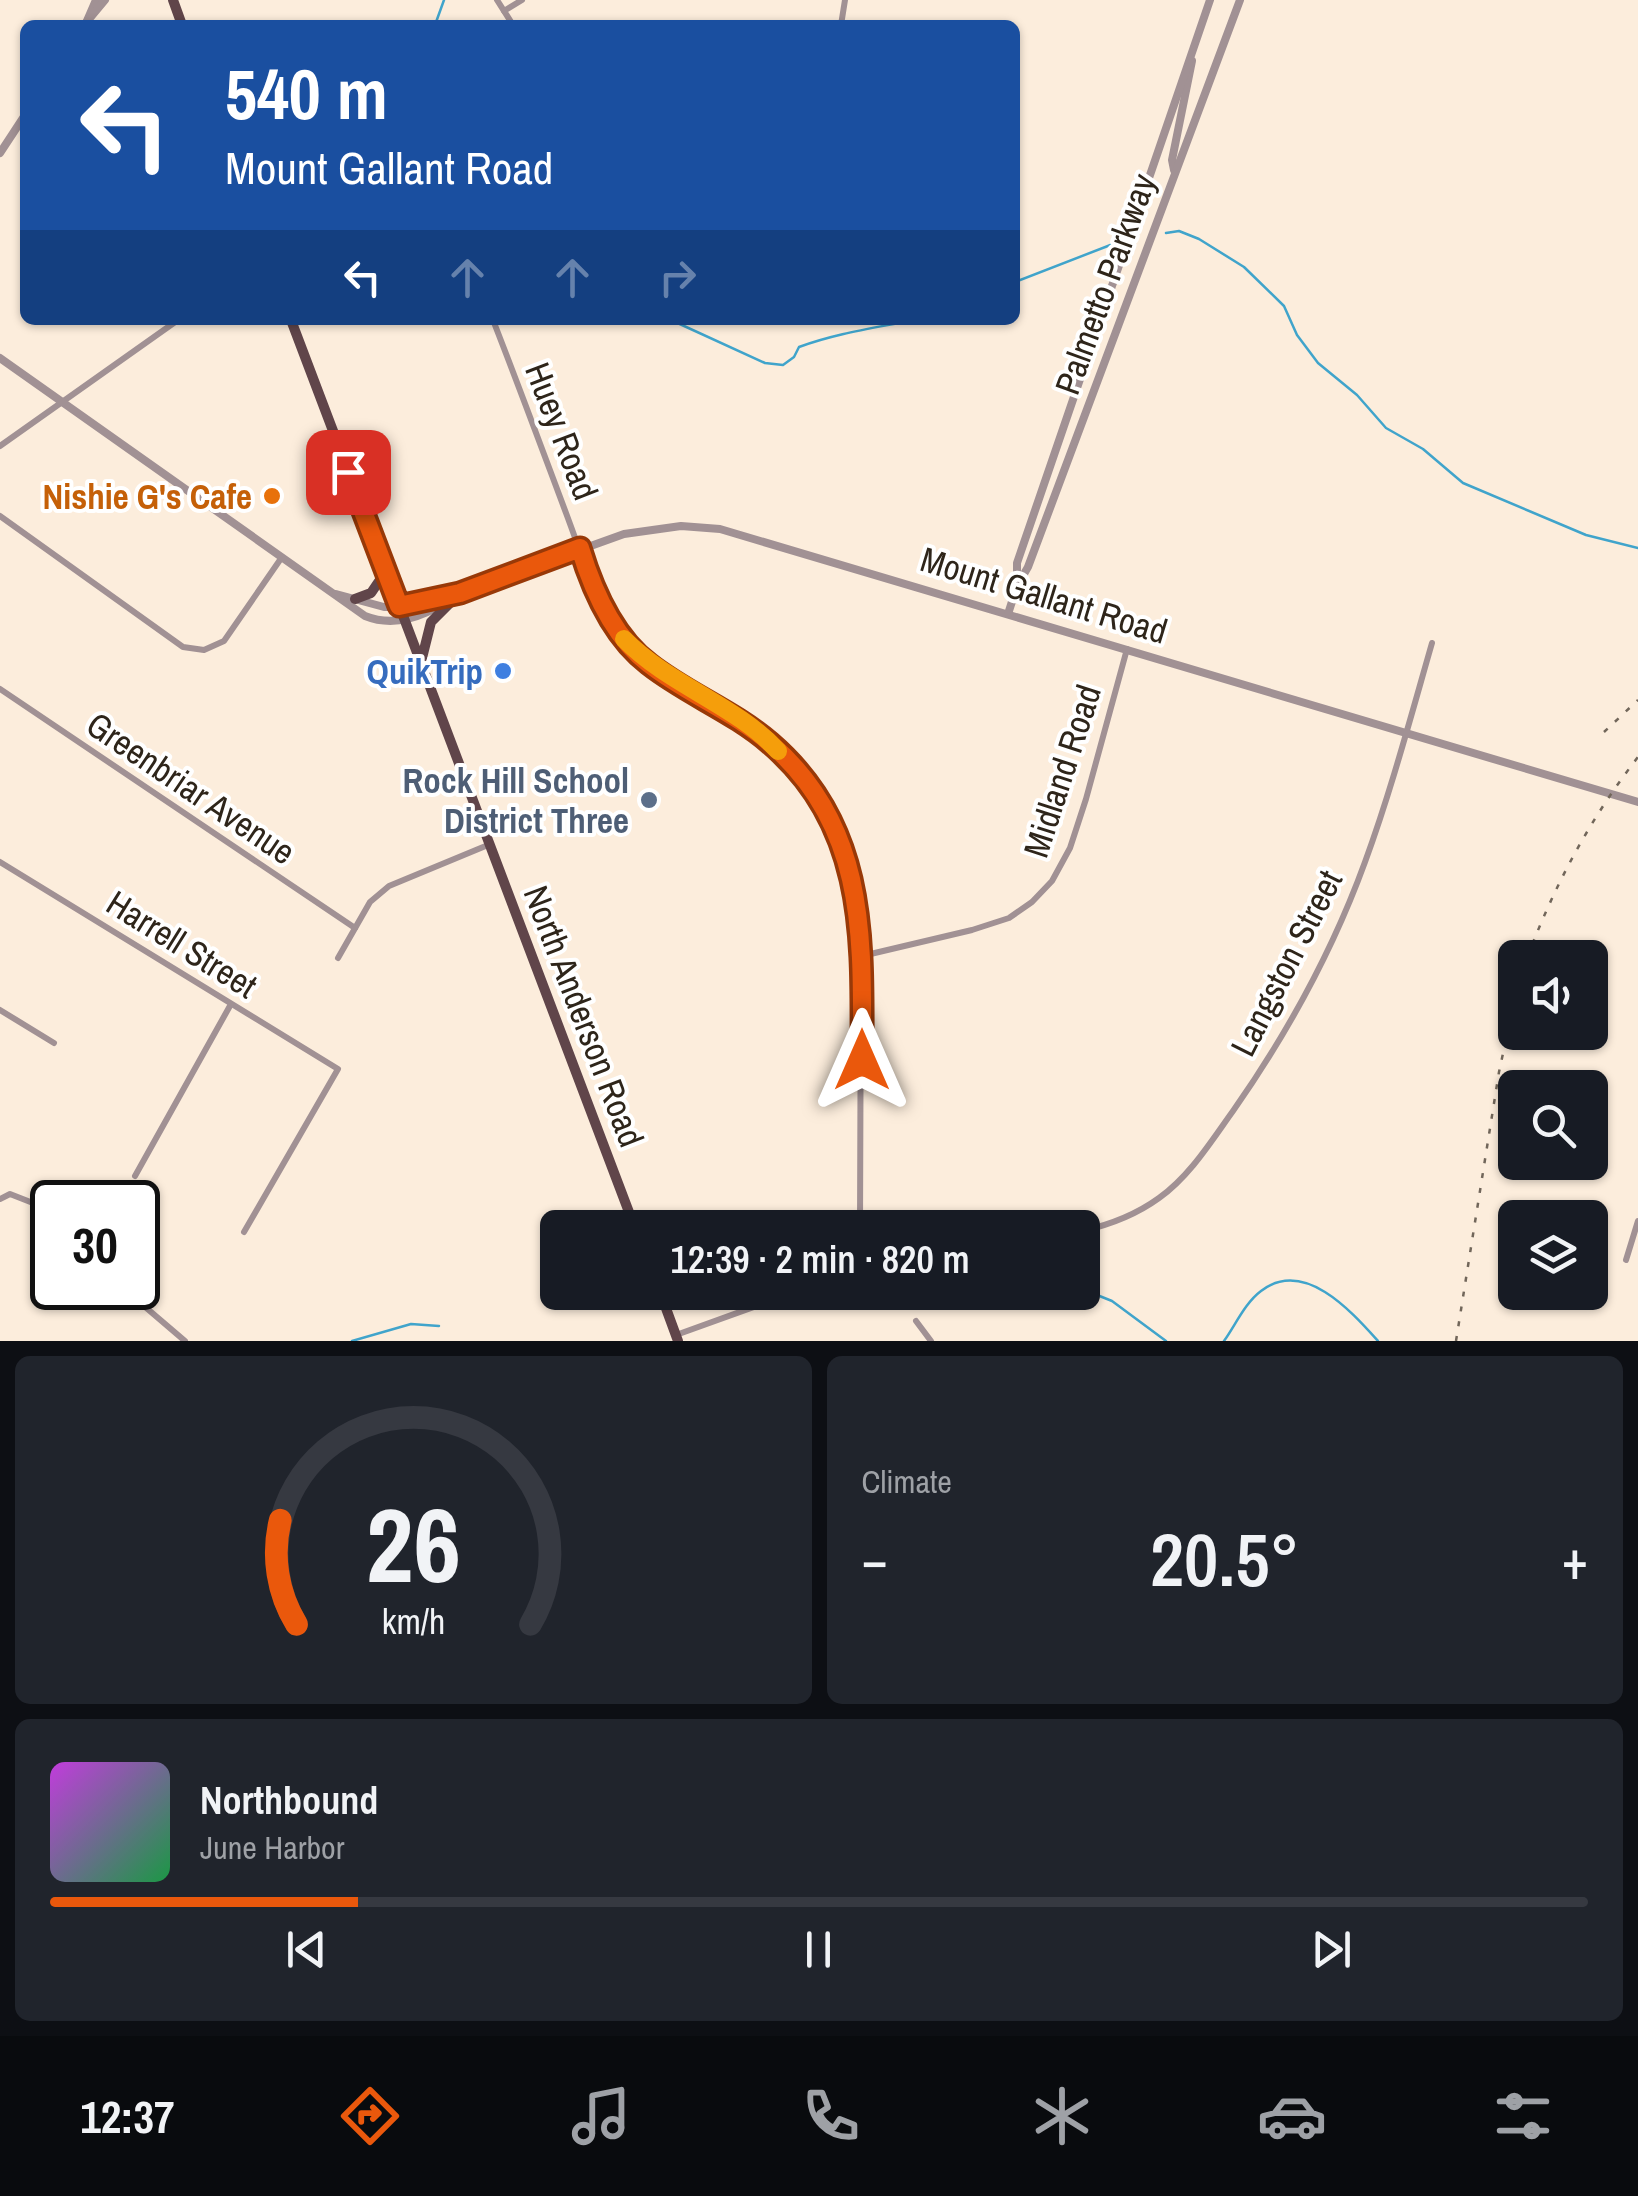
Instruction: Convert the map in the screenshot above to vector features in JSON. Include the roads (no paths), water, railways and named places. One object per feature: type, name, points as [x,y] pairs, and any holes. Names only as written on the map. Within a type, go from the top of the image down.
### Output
[{"type":"main road","name":"North Anderson Road","points":[[293,325],[628,1210]]},
{"type":"main road","points":[[355,598],[371,592],[386,570]]},
{"type":"main road","points":[[421,664],[431,622],[460,593]]},
{"type":"main road","points":[[667,1310],[677,1338]]},
{"type":"street","points":[[88,20],[105,0]]},
{"type":"street","points":[[497,0],[510,20]]},
{"type":"street","points":[[504,12],[522,0]]},
{"type":"street","name":"Palmetto Parkway","points":[[1017,586],[1017,562],[1210,0]]},
{"type":"street","name":"Palmetto Parkway","points":[[1008,614],[1240,0]]},
{"type":"street","points":[[1175,174],[1172,160],[1192,51]]},
{"type":"street","points":[[0,154],[20,123]]},
{"type":"street","points":[[1153,166],[1175,174]]},
{"type":"street","points":[[0,446],[171,325]]},
{"type":"street","name":"Huey Road","points":[[495,325],[587,572],[620,635],[648,664],[724,709],[772,744],[806,782],[827,814],[848,865],[858,904],[862,956],[860,1210]]},
{"type":"street","name":"Mount Gallant Road","points":[[0,358],[373,619],[404,620],[434,610],[460,593]]},
{"type":"street","points":[[0,516],[183,647],[204,650],[224,641],[283,556]]},
{"type":"street","name":"Mount Gallant Road","points":[[336,594],[384,608],[399,606],[460,593],[624,534],[681,526],[720,528],[1638,802]]},
{"type":"street","name":"Langston Street","points":[[1100,1226],[1159,1198],[1210,1142],[1251,1084],[1310,986],[1365,864],[1432,643]]},
{"type":"street","name":"Midland Road","points":[[862,956],[1009,918],[1052,881],[1070,848],[1086,799],[1127,649]]},
{"type":"street","name":"Greenbriar Avenue","points":[[0,689],[354,928]]},
{"type":"street","points":[[338,958],[370,902],[389,886],[488,845]]},
{"type":"street","name":"Harrell Street","points":[[0,862],[338,1069],[244,1232]]},
{"type":"street","points":[[135,1176],[231,1004]]},
{"type":"street","points":[[0,1010],[54,1044]]},
{"type":"street","points":[[0,1198],[10,1194],[30,1202]]},
{"type":"street","points":[[1626,1260],[1638,1221]]},
{"type":"street","points":[[148,1310],[185,1341]]},
{"type":"street","points":[[677,1338],[749,1310]]},
{"type":"street","points":[[916,1320],[931,1341]]},
{"type":"waterway","points":[[437,20],[444,0]]},
{"type":"waterway","points":[[1166,233],[1179,231],[1199,239],[1244,267],[1284,306],[1297,335],[1318,363],[1357,395],[1386,428],[1423,449],[1463,483],[1586,535],[1638,548]]},
{"type":"waterway","points":[[1020,280],[1113,244]]},
{"type":"waterway","points":[[682,325],[765,363],[783,365],[799,347],[888,325]]},
{"type":"waterway","points":[[1224,1341],[1255,1296],[1277,1282],[1294,1281],[1326,1292],[1378,1341]]},
{"type":"waterway","points":[[1100,1296],[1166,1341]]},
{"type":"waterway","points":[[352,1341],[411,1324],[439,1326]]},
{"type":"railway","points":[[1604,732],[1638,700]]},
{"type":"railway","points":[[1534,940],[1575,853],[1638,757]]},
{"type":"railway","points":[[1456,1341],[1504,1050]]},
{"type":"place","name":"Nishie G's Cafe","points":[[272,496]]},
{"type":"place","name":"QuikTrip","points":[[503,671]]},
{"type":"place","name":"Rock Hill School District Three","points":[[649,800]]}]
